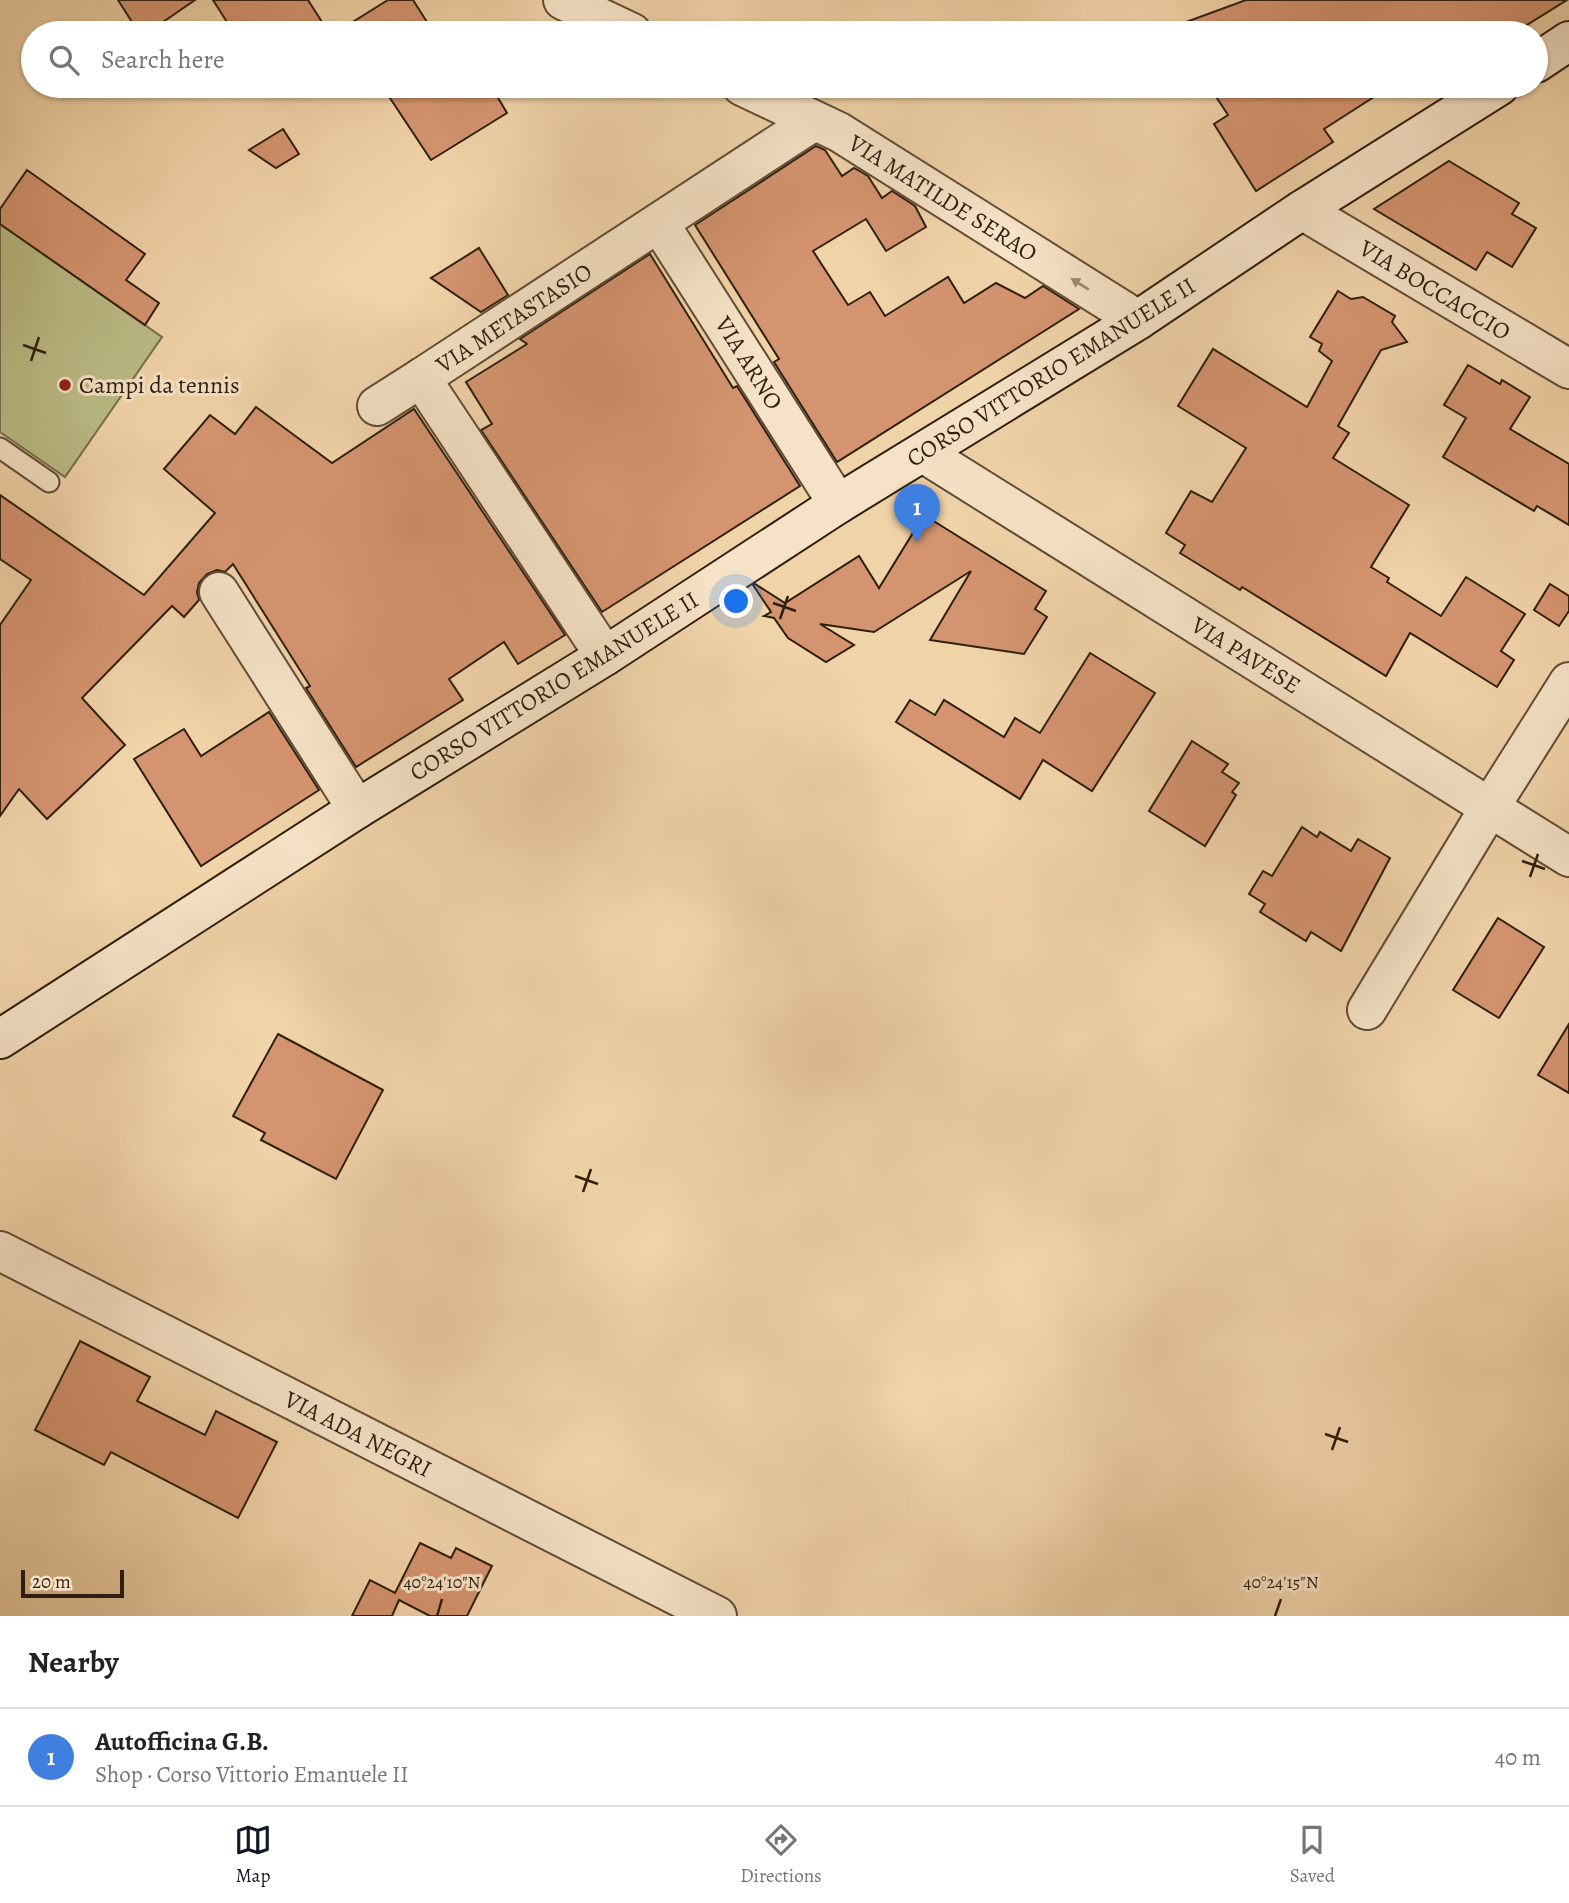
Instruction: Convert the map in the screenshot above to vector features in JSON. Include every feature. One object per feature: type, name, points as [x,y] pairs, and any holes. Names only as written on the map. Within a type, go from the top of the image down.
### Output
[{"type":"street","points":[[563,0],[607,21]]},
{"type":"street","points":[[1548,54],[1569,41]]},
{"type":"street","name":"VIA MATILDE SERAO","points":[[767,98],[839,132],[1138,320]]},
{"type":"street","name":"CORSO VITTORIO EMANUELE II","points":[[0,1040],[357,809],[605,656],[838,504],[1138,320],[1302,211],[1480,98]]},
{"type":"street","name":"VIA METASTASIO","points":[[605,656],[421,378],[814,121]]},
{"type":"street","name":"VIA BOCCACCIO","points":[[1302,211],[1569,369]]},
{"type":"street","name":"VIA ARNO","points":[[659,223],[838,504]]},
{"type":"street","points":[[377,406],[421,378]]},
{"type":"street","name":"VIA PAVESE","points":[[923,453],[1569,857]]},
{"type":"street","points":[[219,592],[357,809]]},
{"type":"street","points":[[1367,1010],[1569,682]]},
{"type":"street","name":"VIA ADA NEGRI","points":[[0,1251],[717,1616]]},
{"type":"lane","points":[[0,448],[49,482]]},
{"type":"green space","name":"Campi da tennis","points":[[0,224],[162,337],[65,477],[0,432]]},
{"type":"building","points":[[118,0],[195,0],[164,21],[131,21]]},
{"type":"building","points":[[213,0],[308,0],[321,21],[226,21]]},
{"type":"building","points":[[388,0],[413,0],[426,21],[354,21]]},
{"type":"building","points":[[1246,0],[1567,0],[1533,21],[1189,21]]},
{"type":"building","points":[[390,98],[498,98],[507,113],[431,160]]},
{"type":"building","points":[[1217,98],[1372,98],[1324,129],[1333,142],[1256,191],[1214,124],[1228,115]]},
{"type":"building","points":[[283,129],[299,154],[276,168],[249,150]]},
{"type":"building","points":[[816,146],[825,150],[842,176],[854,168],[868,176],[882,198],[892,191],[915,206],[926,227],[886,251],[866,219],[813,251],[848,305],[870,292],[885,316],[948,277],[964,303],[996,283],[1025,298],[1043,286],[1079,309],[837,462],[774,362],[779,359],[695,225]]},
{"type":"building","points":[[1449,161],[1519,203],[1512,214],[1536,228],[1512,267],[1487,252],[1476,270],[1374,209]]},
{"type":"building","points":[[27,170],[145,254],[126,280],[159,303],[145,325],[0,224],[0,209]]},
{"type":"building","points":[[479,248],[508,295],[481,312],[431,278]]},
{"type":"building","points":[[650,254],[733,388],[737,386],[800,486],[602,612],[481,430],[492,424],[466,382],[527,344],[520,339]]},
{"type":"building","points":[[1338,291],[1351,299],[1363,297],[1395,316],[1392,322],[1407,342],[1381,350],[1338,426],[1349,433],[1333,458],[1409,505],[1371,567],[1389,578],[1387,582],[1441,616],[1466,577],[1525,614],[1501,651],[1514,660],[1497,687],[1410,633],[1386,676],[1242,587],[1240,590],[1180,553],[1185,545],[1166,533],[1191,491],[1212,502],[1246,448],[1178,406],[1213,349],[1307,407],[1332,361],[1319,351],[1322,344],[1310,337]]},
{"type":"building","points":[[1468,365],[1500,384],[1502,380],[1530,397],[1510,429],[1569,464],[1569,525],[1537,506],[1534,511],[1443,457],[1466,418],[1444,405]]},
{"type":"building","points":[[256,407],[332,463],[414,409],[565,635],[518,664],[504,642],[449,679],[463,700],[356,767],[306,688],[310,686],[233,564],[225,572],[217,570],[207,574],[199,583],[199,600],[184,617],[172,606],[82,698],[125,745],[47,819],[19,789],[0,816],[0,625],[31,580],[0,559],[0,495],[144,595],[215,513],[164,469],[210,415],[235,434]]},
{"type":"building","points":[[924,515],[1046,591],[1035,609],[1047,617],[1024,654],[930,640],[971,571],[874,632],[820,624],[854,645],[826,662],[788,638],[774,618],[764,616],[771,612],[753,585],[785,603],[859,556],[879,588]]},
{"type":"building","points":[[1550,584],[1569,596],[1569,611],[1559,626],[1534,610]]},
{"type":"building","points":[[1090,653],[1155,693],[1092,791],[1043,760],[1020,799],[896,722],[910,700],[935,715],[944,700],[1004,737],[1015,718],[1040,733]]},
{"type":"building","points":[[269,712],[319,790],[201,866],[134,759],[184,729],[201,756]]},
{"type":"building","points":[[1192,741],[1228,764],[1222,772],[1239,783],[1232,792],[1236,795],[1205,846],[1149,811]]},
{"type":"building","points":[[1302,827],[1317,837],[1320,832],[1351,851],[1358,839],[1390,858],[1341,951],[1311,932],[1306,941],[1260,912],[1265,904],[1249,894],[1263,871],[1272,876]]},
{"type":"building","points":[[1498,918],[1544,947],[1499,1018],[1453,990]]},
{"type":"building","points":[[1569,1024],[1569,1093],[1538,1075]]},
{"type":"building","points":[[278,1034],[383,1090],[336,1179],[261,1140],[265,1133],[233,1116]]},
{"type":"building","points":[[80,1341],[150,1377],[137,1401],[205,1435],[216,1411],[277,1442],[238,1518],[111,1452],[104,1465],[35,1430]]},
{"type":"building","points":[[420,1543],[451,1558],[456,1548],[492,1566],[467,1616],[430,1616],[399,1600],[392,1616],[352,1616],[370,1580],[395,1593]]},
{"type":"place","name":"Campi da tennis","points":[[65,385]]},
{"type":"place","name":"Autofficina G.B.","points":[[917,542]]}]
